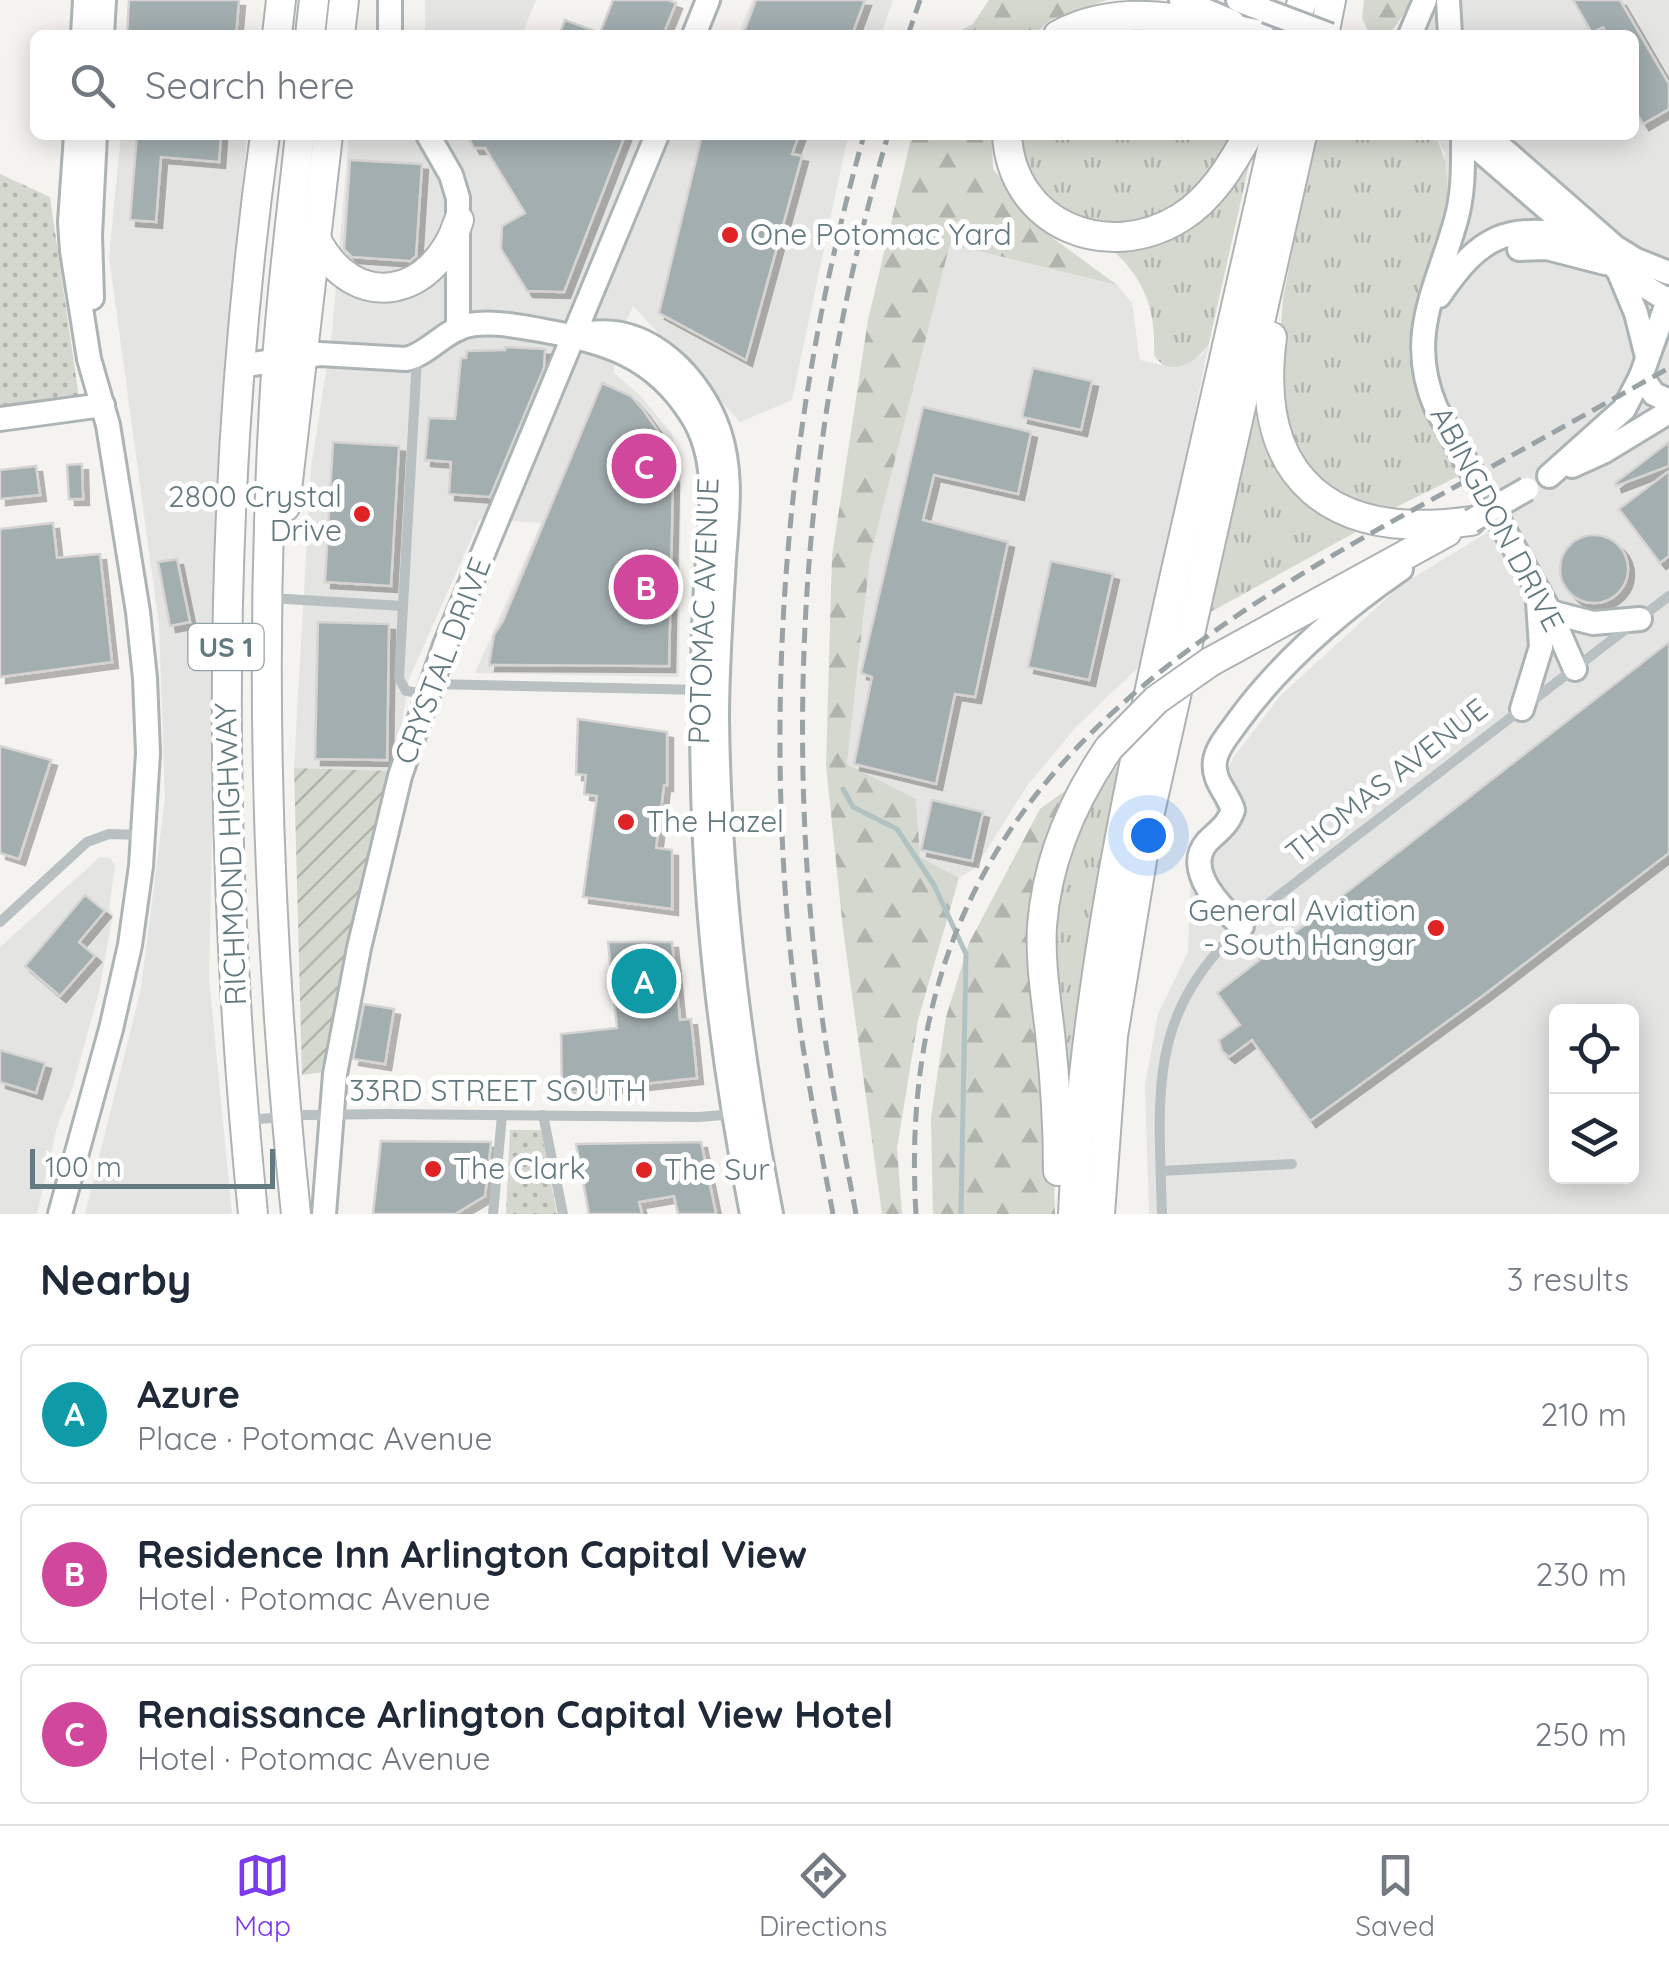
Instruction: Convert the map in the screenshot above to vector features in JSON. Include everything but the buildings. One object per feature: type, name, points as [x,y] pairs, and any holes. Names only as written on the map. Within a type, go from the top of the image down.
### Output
[{"type":"highway","points":[[278,30],[281,0]]},
{"type":"highway","points":[[311,30],[314,0]]},
{"type":"highway","points":[[341,30],[344,0]]},
{"type":"highway","points":[[1295,30],[1304,0]]},
{"type":"highway","points":[[1328,30],[1331,0]]},
{"type":"highway","points":[[1069,30],[1094,19],[1134,14],[1262,27]]},
{"type":"highway","name":"RICHMOND HIGHWAY","points":[[254,1214],[230,911],[224,754],[227,579],[240,366],[264,140]]},
{"type":"highway","points":[[291,359],[300,140]]},
{"type":"highway","points":[[291,359],[316,239],[327,140]]},
{"type":"highway","points":[[1008,140],[1017,176],[1036,203],[1076,232],[1104,238],[1151,233],[1184,216],[1226,172],[1245,140]]},
{"type":"highway","points":[[1073,1214],[1084,1057],[1110,876],[1273,140]]},
{"type":"highway","points":[[1100,1214],[1113,1036],[1150,812],[1301,140]]},
{"type":"highway","points":[[316,239],[328,261],[342,274],[370,286],[391,288],[411,282],[438,262],[450,244],[458,220]]},
{"type":"highway","points":[[1282,224],[1268,379],[1274,428],[1286,456],[1319,495],[1365,520],[1417,527],[1471,521]]},
{"type":"highway","name":"RICHMOND HIGHWAY","points":[[291,359],[288,497],[269,566],[268,598],[271,891],[296,1214]]},
{"type":"highway","points":[[1058,1214],[1056,1096],[1042,928],[1051,872],[1065,826],[1087,781],[1109,748],[1156,700],[1210,662],[1403,553],[1471,521]]},
{"type":"street","points":[[82,30],[85,0]]},
{"type":"street","points":[[102,30],[104,0]]},
{"type":"street","points":[[390,0],[390,30]]},
{"type":"street","points":[[696,30],[708,0]]},
{"type":"street","points":[[1180,0],[1262,27]]},
{"type":"street","points":[[1238,0],[1262,27]]},
{"type":"street","points":[[1412,30],[1425,0]]},
{"type":"street","points":[[76,140],[70,236],[89,359],[103,406]]},
{"type":"street","points":[[60,1214],[118,1001],[134,921],[148,753],[138,612],[103,406],[90,263],[96,140]]},
{"type":"street","points":[[240,366],[320,354],[394,360],[417,356],[458,328],[455,186],[431,140]]},
{"type":"street","name":"CRYSTAL DRIVE","points":[[324,1214],[335,1074],[358,948],[400,776],[429,689],[654,140]]},
{"type":"street","name":"ABINGDON DRIVE","points":[[1463,140],[1460,206],[1424,318],[1422,363],[1431,397],[1550,612],[1575,668]]},
{"type":"street","points":[[1469,140],[1615,267],[1669,300],[1644,366],[1617,417],[1550,476]]},
{"type":"street","points":[[1494,140],[1616,247],[1669,273]]},
{"type":"street","points":[[1424,318],[1478,248],[1507,236],[1549,232],[1579,237]]},
{"type":"street","points":[[1455,273],[1487,258],[1537,247],[1615,267]]},
{"type":"street","points":[[1615,267],[1640,326],[1644,366],[1654,394],[1669,400]]},
{"type":"street","name":"POTOMAC AVENUE","points":[[458,328],[489,324],[573,335],[614,347],[645,364],[682,401],[700,429],[709,466],[709,690],[752,1214]]},
{"type":"street","points":[[417,356],[399,683],[406,691],[709,690]]},
{"type":"street","points":[[0,419],[103,406]]},
{"type":"street","points":[[1242,926],[1206,885],[1200,864],[1204,846],[1228,822],[1233,810],[1216,773],[1218,751],[1255,699],[1306,644],[1368,592],[1471,521],[1550,476],[1604,452],[1669,412]]},
{"type":"street","points":[[1522,709],[1541,647],[1536,588]]},
{"type":"street","name":"THOMAS AVENUE","points":[[1162,1214],[1160,1079],[1172,1025],[1198,973],[1242,926],[1669,596]]},
{"type":"street","points":[[268,598],[403,606]]},
{"type":"street","points":[[1550,612],[1594,623],[1640,619]]},
{"type":"street","points":[[0,922],[87,842],[109,834],[144,835]]},
{"type":"street","name":"POTOMAC AVENUE","points":[[742,1113],[771,1214]]},
{"type":"street","name":"33RD STREET SOUTH","points":[[244,1121],[333,1115],[742,1113]]},
{"type":"street","points":[[493,1214],[502,1116]]},
{"type":"street","points":[[542,1116],[563,1214]]},
{"type":"street","points":[[1161,1171],[1292,1164]]},
{"type":"shaded area","points":[[425,0],[536,0],[524,30],[425,30]]},
{"type":"shaded area","points":[[752,0],[893,0],[883,30],[740,30]]},
{"type":"shaded area","points":[[1416,0],[1669,0],[1669,1214],[1149,1214],[1145,1085],[1158,1014],[1188,952],[1191,858],[1219,817],[1213,802],[1233,758],[1280,696],[1401,585],[1490,531],[1423,399],[1409,354],[1445,153],[1438,140],[1639,140],[1639,30],[1399,30]]},
{"type":"shaded area","points":[[121,140],[247,140],[219,496],[209,979],[232,1214],[85,1214],[141,988],[165,799],[159,625],[109,257]]},
{"type":"shaded area","points":[[349,140],[847,140],[792,400],[740,422],[633,306],[614,347],[614,373],[640,395],[672,434],[681,474],[679,677],[475,673],[541,523],[480,519],[409,679],[394,771],[294,768],[311,468],[332,332]]},
{"type":"shaded area","points":[[950,244],[1117,285],[1132,303],[1140,360],[1175,368],[1202,355],[1209,343],[1144,662],[1076,727],[1027,786],[975,868],[959,878],[920,857],[916,799],[847,764],[870,558]]},
{"type":"shaded area","points":[[100,857],[110,858],[115,865],[109,909],[113,914],[99,992],[73,1086],[57,1127],[37,1214],[0,1214],[0,947]]},
{"type":"green space","points":[[989,0],[1107,0],[1050,20],[1039,30],[962,30],[973,24]]},
{"type":"green space","points":[[1364,0],[1414,0],[1392,30],[1368,30],[1362,18]]},
{"type":"green space","points":[[911,140],[992,140],[993,169],[1042,230],[1117,285],[950,244],[870,558],[847,764],[916,799],[920,857],[959,878],[918,1020],[897,1148],[902,1214],[882,1214],[843,929],[826,766],[832,556],[868,320]]},
{"type":"green space","points":[[1016,140],[1234,140],[1209,179],[1169,217],[1103,231],[1058,211],[1024,172]]},
{"type":"green space","points":[[1314,140],[1437,140],[1447,176],[1447,197],[1440,239],[1412,327],[1409,354],[1422,400],[1461,475],[1386,512],[1327,488],[1296,451],[1276,389],[1283,298]]},
{"type":"green space","points":[[1251,156],[1209,343],[1191,362],[1167,366],[1154,355],[1153,324],[1140,283],[1110,248],[1139,243]]},
{"type":"green space","points":[[0,174],[50,197],[79,398],[0,405]]},
{"type":"green space","points":[[1263,349],[1264,414],[1363,528],[1207,614]]},
{"type":"green space","points":[[1126,753],[1068,1154],[1056,981],[1060,891],[1068,851],[1082,817]]},
{"type":"green space","points":[[294,768],[394,771],[348,942],[325,1072],[302,1075]]},
{"type":"green space","points":[[1065,791],[1045,848],[1055,1214],[933,1214],[931,1118],[946,1017],[969,943],[1040,809]]},
{"type":"green space","points":[[510,1130],[541,1130],[557,1214],[506,1214]]},
{"type":"waterway","points":[[843,789],[853,807],[897,829],[934,885],[966,954],[961,1214]]},
{"type":"railway","points":[[910,30],[920,0]]},
{"type":"railway","points":[[833,1214],[790,952],[781,816],[780,718],[783,620],[802,424],[839,231],[863,140]]},
{"type":"railway","points":[[856,1214],[815,960],[806,856],[804,648],[822,440],[839,337],[887,140]]},
{"type":"railway","points":[[916,1214],[919,1080],[944,964],[989,863],[1052,775],[1130,697],[1220,627],[1322,562],[1669,368]]},
{"type":"place","name":"One Potomac Yard","points":[[730,235]]},
{"type":"place","name":"Renaissance Arlington Capital View Hotel","points":[[644,466]]},
{"type":"place","name":"2800 Crystal Drive","points":[[362,514]]},
{"type":"place","name":"Residence Inn Arlington Capital View","points":[[646,587]]},
{"type":"place","name":"The Hazel","points":[[626,822]]},
{"type":"place","name":"General Aviation - South Hangar","points":[[1436,928]]},
{"type":"place","name":"Azure","points":[[644,981]]},
{"type":"place","name":"The Clark","points":[[433,1169]]},
{"type":"place","name":"The Sur","points":[[644,1170]]}]
